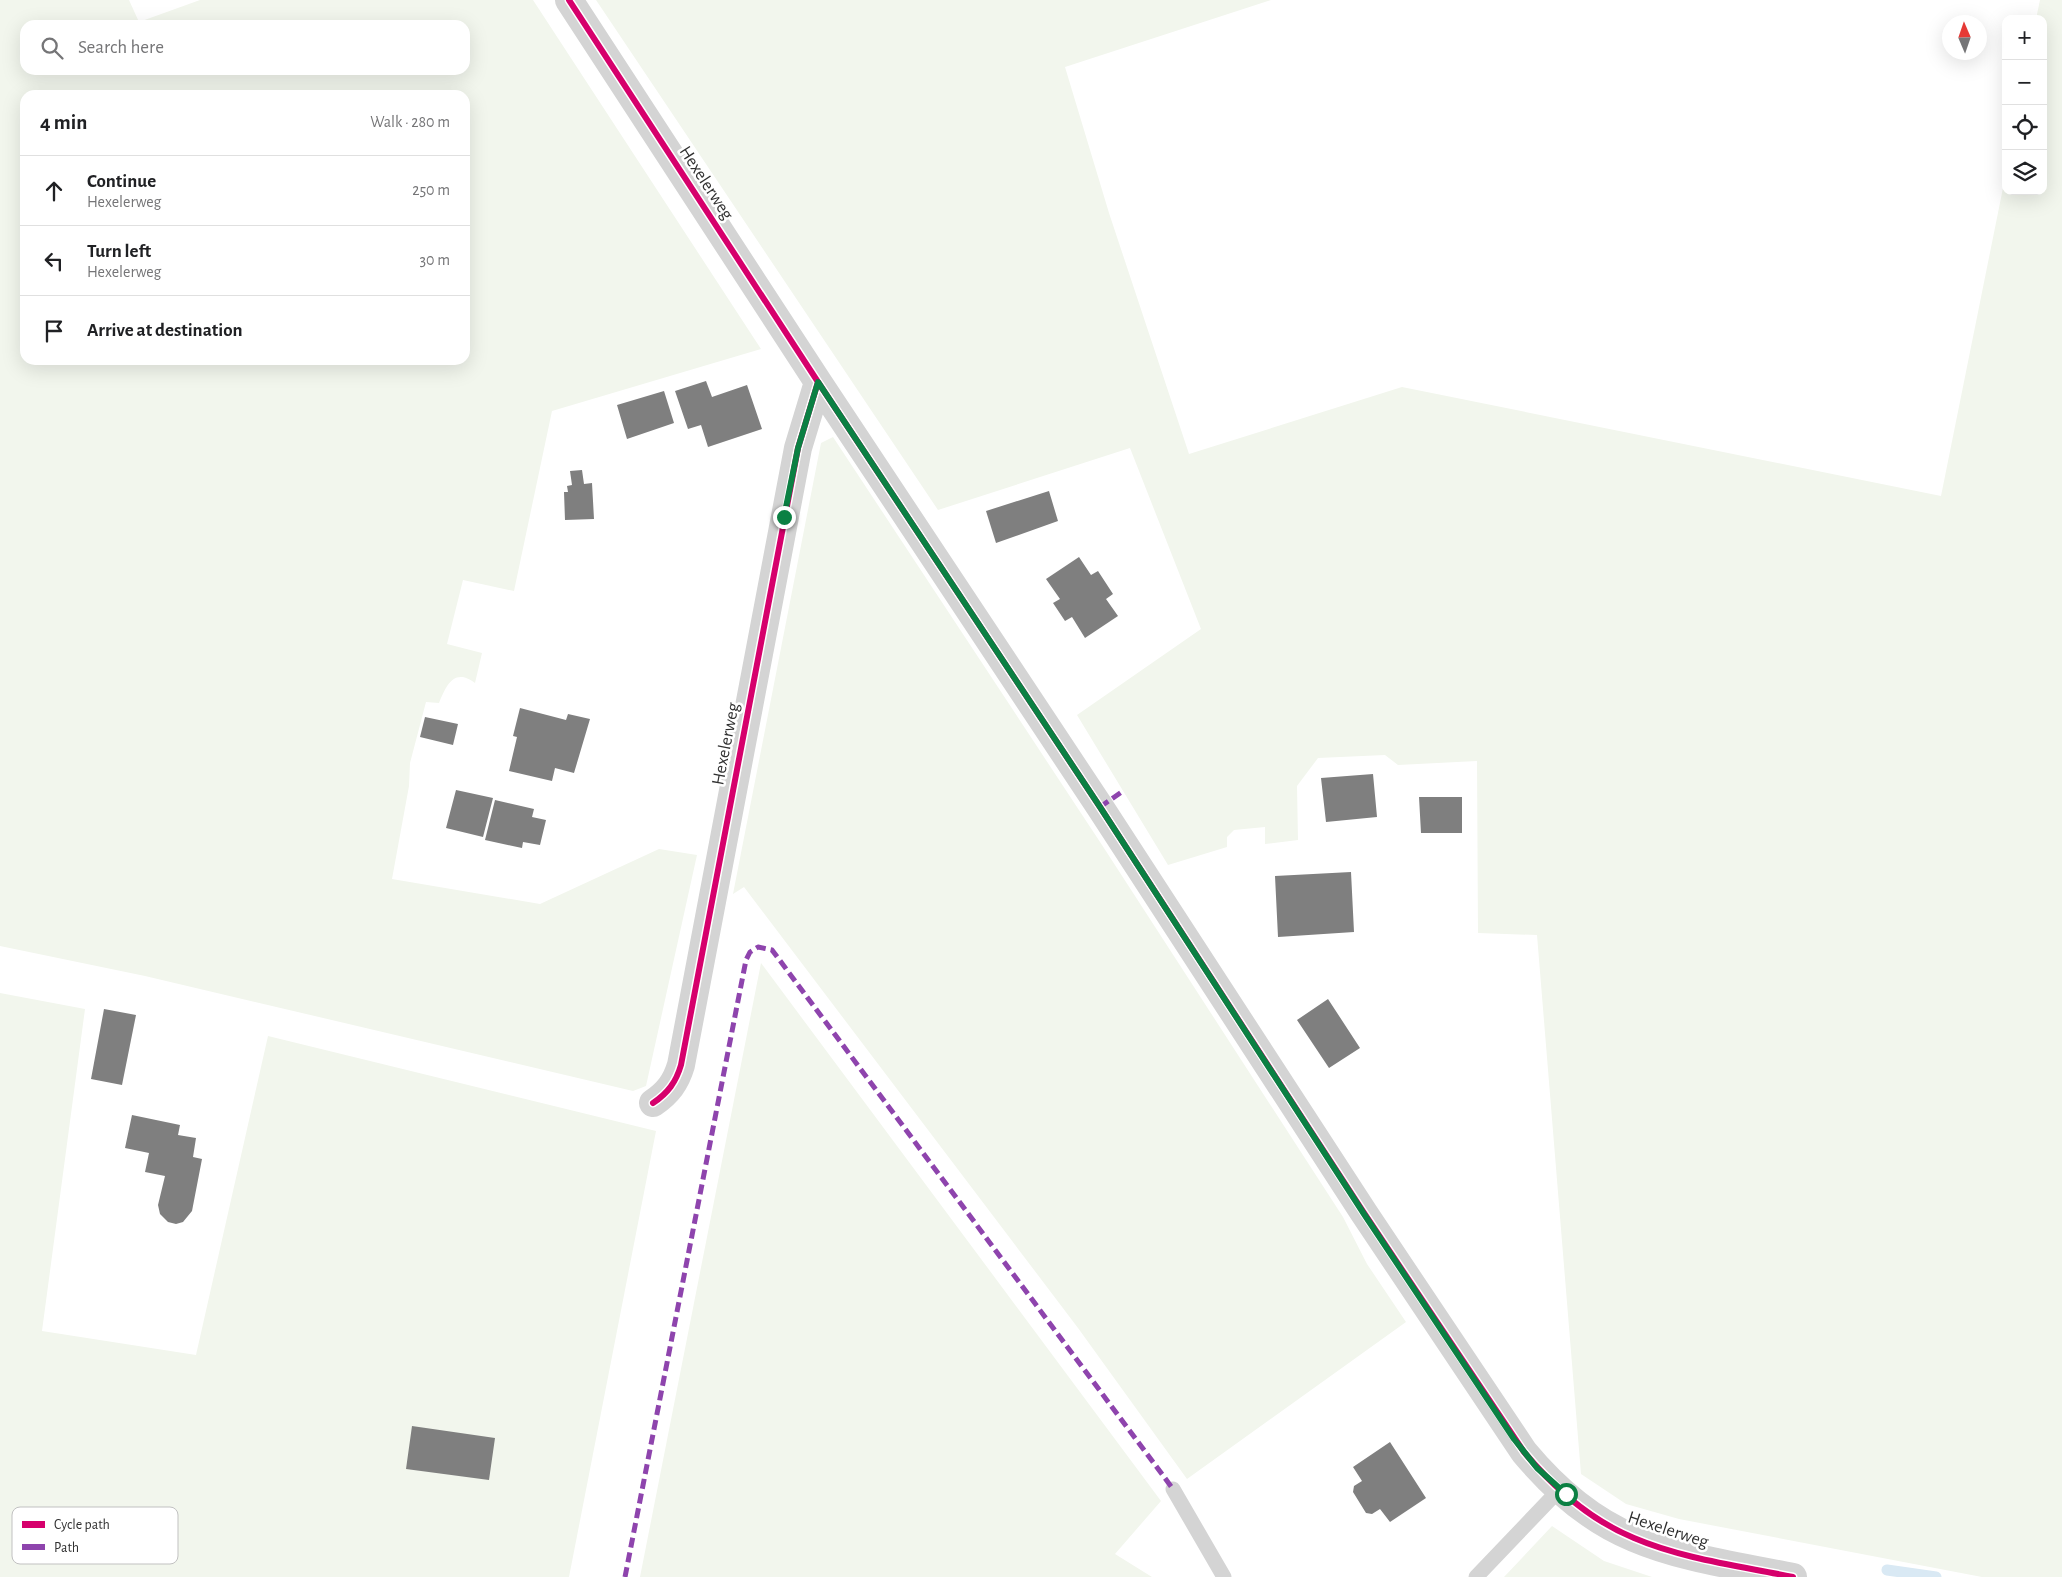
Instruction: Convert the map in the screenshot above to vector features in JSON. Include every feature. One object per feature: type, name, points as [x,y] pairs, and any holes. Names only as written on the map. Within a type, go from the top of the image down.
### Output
[{"type":"street","name":"Hexelerweg","points":[[569,0],[818,382],[1095,798],[1364,1214],[1514,1439],[1537,1468],[1560,1489],[1597,1519],[1635,1539],[1684,1554],[1793,1577]]},
{"type":"street","name":"Hexelerweg","points":[[653,1103],[668,1091],[681,1066],[798,448],[818,382]]},
{"type":"lane","points":[[1173,1489],[1224,1577]]},
{"type":"lane","points":[[1476,1577],[1560,1489]]},
{"type":"shaded area","points":[[0,0],[129,0],[138,20],[20,20],[20,75],[470,75],[470,20],[145,20],[200,0],[533,0],[761,349],[552,411],[514,591],[463,580],[447,644],[482,653],[475,683],[462,677],[456,678],[448,685],[439,703],[426,702],[410,763],[409,786],[392,879],[540,904],[659,849],[697,855],[646,1086],[633,1091],[145,976],[0,946]]},
{"type":"shaded area","points":[[596,0],[1271,0],[1065,67],[1109,213],[1189,454],[1402,387],[1941,496],[2002,193],[2002,195],[2047,195],[2047,15],[2037,15],[2040,0],[2062,0],[2062,1577],[1982,1577],[1679,1519],[1626,1504],[1581,1474],[1537,935],[1478,933],[1477,761],[1398,765],[1385,755],[1318,758],[1297,786],[1298,840],[1265,844],[1265,827],[1234,830],[1227,837],[1227,847],[1168,865],[1077,715],[1201,629],[1130,448],[938,510]]},
{"type":"shaded area","points":[[833,437],[1102,845],[1343,1217],[1367,1264],[1406,1322],[1187,1479],[1078,1328],[744,887],[733,894],[821,443]]},
{"type":"shaded area","points":[[761,963],[1161,1501],[1115,1554],[1152,1577],[640,1577]]},
{"type":"shaded area","points":[[0,993],[85,1009],[42,1331],[196,1355],[268,1036],[656,1131],[569,1577],[0,1577]]},
{"type":"shaded area","points":[[1552,1526],[1604,1561],[1652,1577],[1504,1577]]},
{"type":"building","points":[[706,381],[712,397],[747,385],[762,429],[708,447],[701,425],[688,429],[675,391]]},
{"type":"building","points":[[664,391],[674,423],[627,439],[617,405]]},
{"type":"building","points":[[582,470],[584,484],[592,483],[594,519],[565,520],[564,492],[568,492],[567,486],[572,485],[570,471]]},
{"type":"building","points":[[1049,491],[1058,521],[996,543],[986,511]]},
{"type":"building","points":[[1079,557],[1091,575],[1098,571],[1113,594],[1106,599],[1118,616],[1085,638],[1072,617],[1065,621],[1053,603],[1060,599],[1046,579]]},
{"type":"building","points":[[520,708],[566,720],[568,714],[590,719],[574,773],[555,768],[552,781],[509,771],[517,737],[513,736]]},
{"type":"building","points":[[425,717],[458,724],[453,745],[420,737]]},
{"type":"building","points":[[1373,774],[1377,817],[1326,822],[1321,778]]},
{"type":"building","points":[[456,790],[493,798],[483,837],[446,828]]},
{"type":"building","points":[[1419,797],[1462,797],[1462,833],[1421,833]]},
{"type":"building","points":[[495,800],[534,809],[532,817],[546,820],[540,845],[523,842],[522,848],[485,840]]},
{"type":"building","points":[[1351,872],[1354,932],[1278,937],[1275,876]]},
{"type":"building","points":[[1328,999],[1360,1048],[1329,1068],[1297,1020]]},
{"type":"building","points":[[104,1009],[136,1015],[122,1085],[91,1079]]},
{"type":"building","points":[[132,1115],[180,1125],[178,1135],[196,1138],[193,1157],[202,1159],[192,1211],[183,1222],[176,1224],[168,1222],[160,1214],[158,1205],[165,1176],[145,1172],[149,1153],[125,1148]]},
{"type":"building","points":[[412,1426],[495,1438],[489,1480],[406,1469]]},
{"type":"building","points":[[1390,1442],[1426,1498],[1390,1522],[1380,1509],[1372,1514],[1366,1513],[1353,1492],[1354,1486],[1362,1481],[1353,1467]]},
{"type":"waterway","points":[[1887,1570],[1936,1577]]},
{"type":"marked path","points":[[1100,807],[1123,791]]},
{"type":"marked path","points":[[625,1577],[746,960],[750,952],[758,947],[772,950],[1173,1489]]},
{"type":"cycle path","points":[[569,0],[818,382],[1100,807],[1364,1213],[1524,1452],[1574,1502],[1618,1531],[1653,1545],[1692,1557],[1793,1577]]},
{"type":"cycle path","points":[[653,1103],[671,1087],[681,1065],[798,448],[818,382]]},
{"type":"route","points":[[784,517],[800,439],[818,382],[1100,807],[1364,1214],[1514,1439],[1537,1468],[1566,1494]]}]
